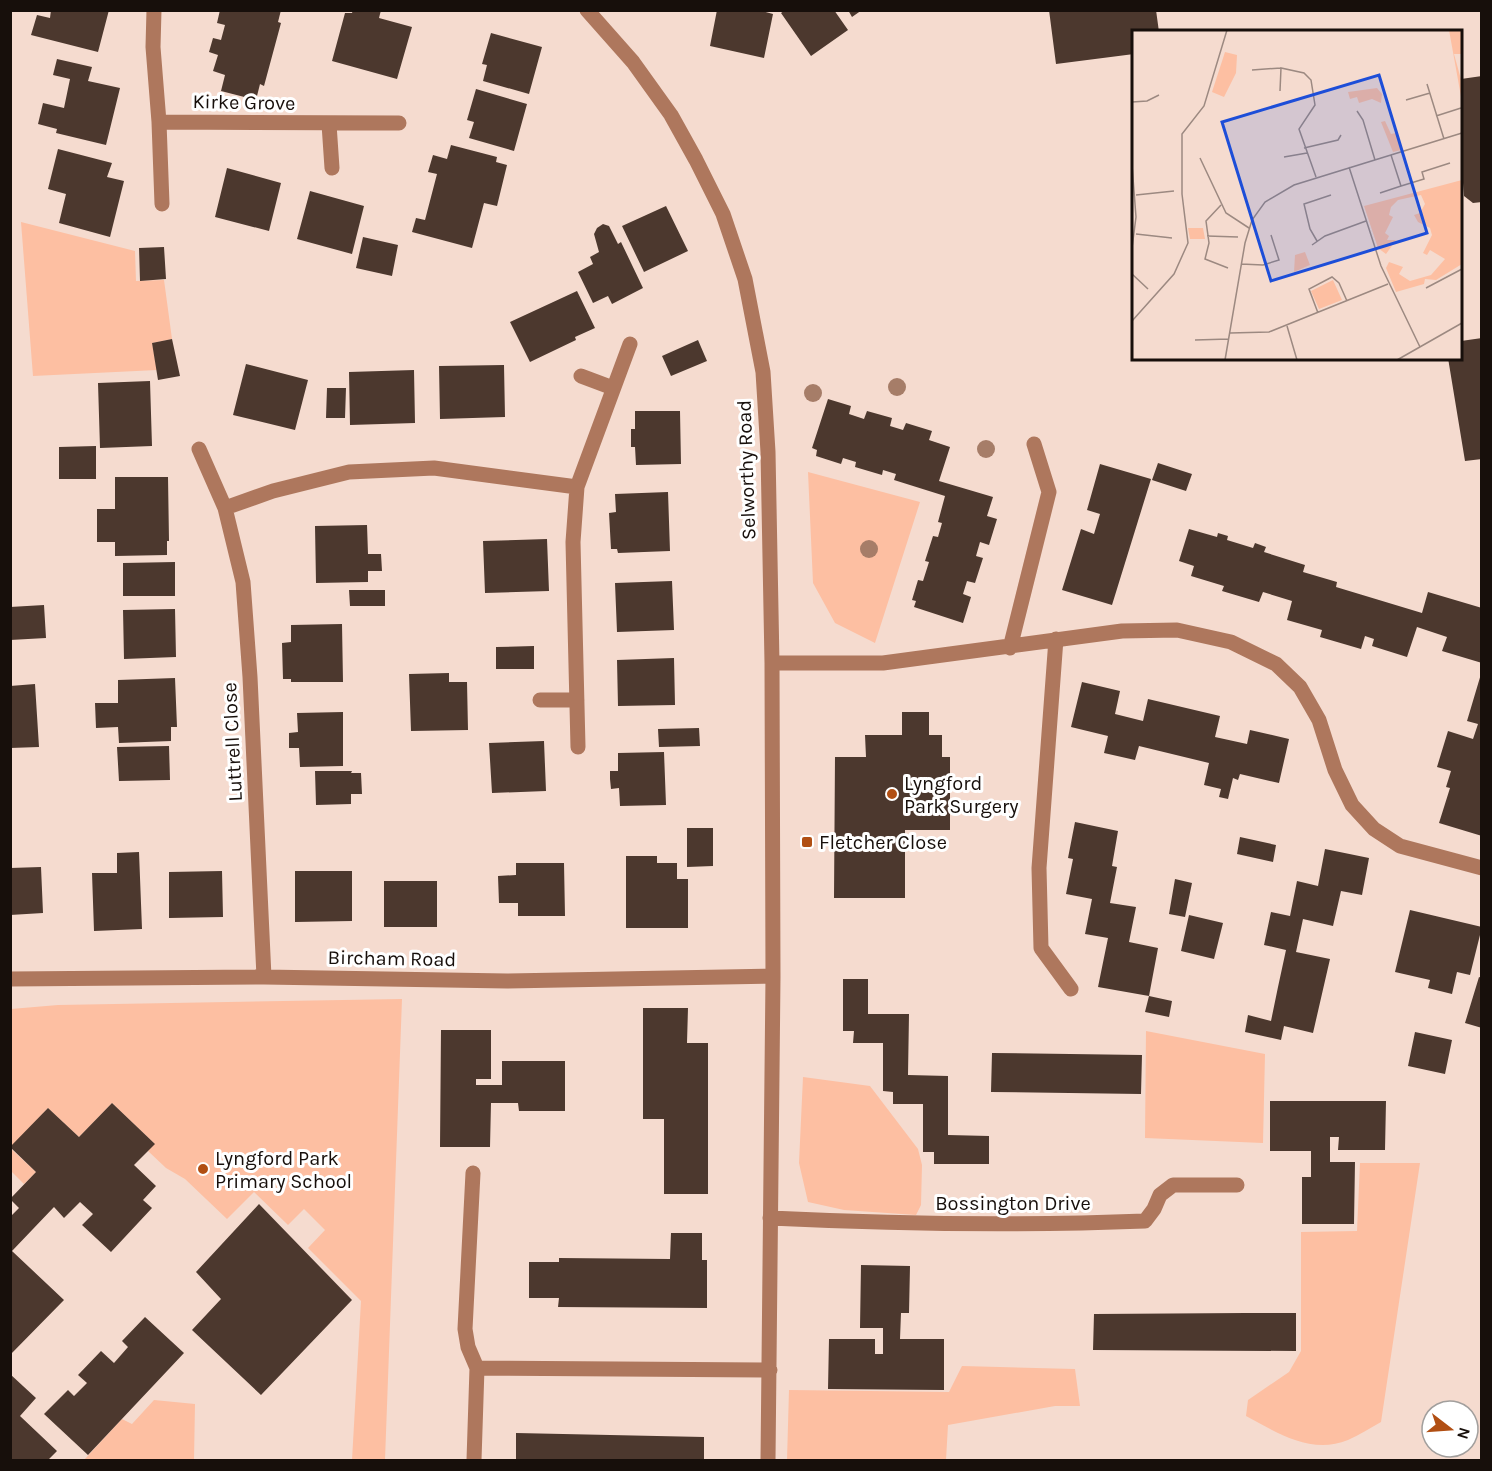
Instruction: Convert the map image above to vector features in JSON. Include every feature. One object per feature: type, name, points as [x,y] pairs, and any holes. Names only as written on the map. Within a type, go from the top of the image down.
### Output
[{"type":"street","points":[[154,10],[153,47],[162,204]]},
{"type":"street","name":"Selworthy Road","points":[[587,10],[633,62],[671,115],[723,214],[746,279],[763,372],[768,452],[772,663],[773,976]]},
{"type":"street","name":"Kirke Grove","points":[[159,122],[399,123]]},
{"type":"street","points":[[329,124],[332,168]]},
{"type":"street","points":[[578,747],[573,542],[577,487],[630,344]]},
{"type":"street","points":[[581,376],[614,388]]},
{"type":"street","points":[[1010,648],[1049,492],[1034,444]]},
{"type":"street","name":"Luttrell Close","points":[[199,449],[225,508],[243,582],[250,677],[264,977]]},
{"type":"street","points":[[225,508],[273,491],[349,472],[434,468],[577,487]]},
{"type":"street","points":[[772,663],[883,663],[1010,648],[1056,639],[1122,631],[1177,630],[1231,642],[1276,664],[1300,687],[1319,720],[1335,770],[1352,805],[1374,829],[1400,846],[1482,868]]},
{"type":"street","points":[[1056,639],[1039,868],[1041,948],[1071,988]]},
{"type":"street","points":[[540,700],[577,700]]},
{"type":"street","points":[[768,1461],[773,976]]},
{"type":"street","name":"Bircham Road","points":[[10,979],[264,977],[507,981],[773,976]]},
{"type":"street","points":[[473,1173],[465,1329],[468,1347],[477,1368],[474,1461]]},
{"type":"street","name":"Bossington Drive","points":[[770,1218],[902,1224],[1082,1225],[1145,1221],[1154,1209],[1160,1194],[1173,1185],[1237,1185]]},
{"type":"street","points":[[477,1368],[770,1370]]},
{"type":"shaded area","points":[[21,222],[135,251],[136,281],[164,280],[172,339],[152,343],[157,370],[33,376]]},
{"type":"shaded area","points":[[808,472],[920,502],[875,643],[835,623],[813,583]]},
{"type":"shaded area","points":[[402,999],[385,1460],[352,1460],[361,1301],[308,1248],[325,1230],[304,1209],[288,1225],[254,1192],[227,1219],[185,1179],[166,1168],[148,1151],[154,1143],[112,1103],[79,1137],[48,1108],[11,1147],[11,1009],[58,1005]]},
{"type":"shaded area","points":[[1146,1031],[1265,1054],[1263,1143],[1145,1138]]},
{"type":"shaded area","points":[[803,1077],[870,1086],[918,1149],[922,1165],[921,1205],[916,1215],[844,1210],[808,1202],[799,1163]]},
{"type":"shaded area","points":[[10,1148],[36,1172],[24,1184],[11,1171]]},
{"type":"shaded area","points":[[1360,1163],[1420,1163],[1381,1422],[1348,1440],[1321,1445],[1308,1443],[1283,1435],[1246,1416],[1248,1400],[1289,1372],[1301,1351],[1301,1232],[1357,1231]]},
{"type":"shaded area","points":[[962,1366],[1075,1369],[1080,1406],[1055,1406],[948,1425],[946,1460],[787,1460],[789,1390],[949,1392]]},
{"type":"shaded area","points":[[154,1400],[195,1404],[194,1460],[84,1460],[122,1419],[132,1424]]},
{"type":"building","points":[[51,10],[109,10],[98,52],[31,35],[37,15],[50,18]]},
{"type":"building","points":[[220,10],[281,10],[278,22],[281,23],[264,86],[260,84],[256,100],[221,91],[225,75],[213,71],[218,55],[209,52],[213,38],[221,40],[225,25],[217,23]]},
{"type":"building","points":[[353,10],[381,10],[379,18],[412,27],[397,79],[332,61],[345,13],[352,13]]},
{"type":"building","points":[[717,10],[758,10],[773,14],[764,58],[710,46]]},
{"type":"building","points":[[785,10],[834,10],[848,30],[811,56],[781,13]]},
{"type":"building","points":[[848,10],[862,10],[852,17]]},
{"type":"building","points":[[1049,10],[1156,10],[1159,30],[1132,30],[1132,54],[1056,64]]},
{"type":"building","points":[[491,33],[542,47],[529,94],[483,81],[487,65],[482,64]]},
{"type":"building","points":[[57,59],[92,67],[88,81],[120,88],[106,145],[56,133],[57,129],[38,124],[43,103],[64,108],[70,79],[53,75]]},
{"type":"building","points":[[1482,76],[1482,202],[1473,203],[1464,196],[1462,79]]},
{"type":"building","points":[[476,89],[527,104],[514,151],[469,138],[474,122],[467,120]]},
{"type":"building","points":[[451,145],[497,157],[496,162],[507,165],[497,206],[484,203],[472,248],[412,232],[416,218],[425,220],[437,174],[428,172],[433,155],[447,159]]},
{"type":"building","points":[[58,149],[112,163],[107,177],[124,181],[110,237],[59,223],[66,194],[48,189]]},
{"type":"building","points":[[227,168],[281,183],[269,231],[215,217]]},
{"type":"building","points":[[310,191],[364,206],[352,254],[297,239]]},
{"type":"building","points":[[666,206],[688,251],[644,272],[622,226]]},
{"type":"building","points":[[603,224],[609,226],[618,244],[621,242],[643,288],[612,304],[608,296],[593,303],[578,272],[593,264],[590,257],[599,252],[594,234]]},
{"type":"building","points":[[363,237],[398,245],[392,276],[356,268]]},
{"type":"building","points":[[164,247],[166,279],[140,281],[139,248]]},
{"type":"building","points":[[577,291],[595,328],[575,337],[576,340],[530,362],[510,322]]},
{"type":"building","points":[[1482,338],[1482,459],[1465,461],[1448,360],[1462,360],[1462,341]]},
{"type":"building","points":[[172,339],[180,376],[158,380],[152,343]]},
{"type":"building","points":[[698,340],[707,361],[671,376],[662,356]]},
{"type":"building","points":[[246,364],[308,380],[295,430],[233,415]]},
{"type":"building","points":[[504,365],[505,417],[440,419],[439,366]]},
{"type":"building","points":[[414,370],[415,423],[350,425],[349,372]]},
{"type":"building","points":[[150,381],[152,446],[100,448],[98,383]]},
{"type":"building","points":[[327,388],[346,388],[345,418],[326,418]]},
{"type":"building","points":[[828,399],[851,406],[849,414],[864,419],[867,411],[892,418],[890,426],[903,430],[906,423],[932,431],[929,440],[950,447],[939,481],[993,497],[987,516],[997,519],[989,545],[980,542],[976,556],[983,558],[975,583],[967,581],[963,594],[971,597],[963,623],[914,607],[916,601],[912,600],[918,580],[923,581],[929,562],[925,561],[933,536],[938,537],[942,523],[938,522],[945,496],[894,480],[896,474],[883,470],[882,475],[855,467],[856,462],[843,458],[841,464],[816,456],[817,450],[812,448]]},
{"type":"building","points":[[635,411],[680,411],[681,464],[636,465],[635,447],[631,447],[631,429],[635,429]]},
{"type":"building","points":[[96,446],[96,479],[59,479],[59,447]]},
{"type":"building","points":[[1158,463],[1192,474],[1186,491],[1152,480]]},
{"type":"building","points":[[1100,464],[1151,479],[1112,605],[1062,590],[1081,529],[1094,534],[1100,514],[1087,510]]},
{"type":"building","points":[[115,477],[168,477],[169,541],[167,541],[167,555],[115,556],[115,542],[97,542],[97,509],[115,509]]},
{"type":"building","points":[[668,492],[670,551],[618,553],[617,549],[611,549],[609,513],[616,512],[615,494]]},
{"type":"building","points":[[367,525],[368,554],[381,554],[382,571],[368,571],[368,582],[316,583],[315,526]]},
{"type":"building","points":[[1189,529],[1217,537],[1218,533],[1228,536],[1227,540],[1253,548],[1255,543],[1266,547],[1264,552],[1305,565],[1303,572],[1337,582],[1336,587],[1422,613],[1428,592],[1482,608],[1482,663],[1442,651],[1447,637],[1417,627],[1407,657],[1372,646],[1374,639],[1365,636],[1361,649],[1320,637],[1322,630],[1287,620],[1292,601],[1263,592],[1259,602],[1222,591],[1224,586],[1191,576],[1194,566],[1179,561]]},
{"type":"building","points":[[547,539],[549,591],[485,593],[483,541]]},
{"type":"building","points":[[175,562],[175,596],[123,596],[123,563]]},
{"type":"building","points":[[672,581],[674,630],[617,632],[615,583]]},
{"type":"building","points":[[349,590],[385,590],[385,606],[350,606]]},
{"type":"building","points":[[44,605],[46,638],[10,640],[10,607]]},
{"type":"building","points":[[175,609],[176,657],[124,659],[123,610]]},
{"type":"building","points":[[342,624],[343,682],[291,682],[291,679],[283,679],[282,643],[291,642],[291,625]]},
{"type":"building","points":[[534,646],[534,669],[496,669],[496,647]]},
{"type":"building","points":[[674,658],[675,705],[618,706],[617,660]]},
{"type":"building","points":[[449,673],[449,682],[467,682],[468,730],[411,731],[409,674]]},
{"type":"building","points":[[1481,674],[1482,836],[1439,823],[1450,788],[1446,787],[1451,771],[1437,767],[1448,731],[1473,739],[1478,724],[1467,721]]},
{"type":"building","points":[[175,678],[177,727],[171,727],[171,741],[119,743],[118,727],[96,728],[95,703],[118,703],[118,680]]},
{"type":"building","points":[[1082,682],[1120,691],[1115,714],[1143,721],[1148,699],[1220,716],[1215,737],[1247,744],[1250,730],[1289,739],[1279,783],[1240,774],[1238,780],[1233,778],[1228,799],[1219,797],[1221,789],[1204,785],[1209,763],[1139,746],[1135,760],[1104,753],[1108,736],[1071,727]]},
{"type":"building","points":[[35,684],[39,747],[10,748],[10,686]]},
{"type":"building","points":[[343,712],[343,766],[300,767],[299,748],[289,748],[289,733],[298,732],[297,713]]},
{"type":"building","name":"Lyngford Park Surgery","points":[[902,712],[929,712],[929,735],[942,735],[942,757],[950,757],[950,830],[905,830],[905,898],[834,898],[835,757],[866,757],[865,735],[902,735]]},
{"type":"building","points":[[699,728],[700,746],[659,747],[658,729]]},
{"type":"building","points":[[544,741],[546,791],[492,793],[489,743]]},
{"type":"building","points":[[169,746],[170,780],[119,781],[117,747]]},
{"type":"building","points":[[664,752],[666,805],[620,806],[619,788],[611,789],[610,779],[610,771],[618,771],[618,753]]},
{"type":"building","points":[[315,771],[361,773],[362,794],[351,794],[351,804],[316,805]]},
{"type":"building","points":[[1075,822],[1118,831],[1112,866],[1117,867],[1110,903],[1136,907],[1129,942],[1158,948],[1149,996],[1098,987],[1108,938],[1085,934],[1092,899],[1066,894],[1073,859],[1068,858]]},
{"type":"building","points":[[687,828],[713,828],[713,866],[687,867]]},
{"type":"building","points":[[1240,837],[1276,845],[1273,862],[1237,854]]},
{"type":"building","points":[[1325,849],[1369,858],[1362,895],[1341,891],[1333,926],[1303,919],[1296,952],[1330,959],[1313,1033],[1284,1026],[1281,1040],[1245,1032],[1248,1015],[1271,1021],[1286,950],[1264,945],[1271,912],[1290,916],[1297,881],[1318,886]]},
{"type":"building","points":[[139,852],[142,929],[94,931],[92,873],[117,873],[117,853]]},
{"type":"building","points":[[626,856],[657,856],[657,863],[677,863],[677,879],[688,879],[688,928],[626,928]]},
{"type":"building","points":[[516,863],[564,863],[565,916],[518,916],[518,903],[499,903],[498,876],[516,875]]},
{"type":"building","points":[[41,867],[43,913],[10,915],[10,868]]},
{"type":"building","points":[[222,871],[223,917],[169,918],[169,872]]},
{"type":"building","points":[[295,871],[352,871],[352,921],[295,922]]},
{"type":"building","points":[[1175,879],[1192,883],[1185,917],[1169,914]]},
{"type":"building","points":[[384,881],[437,881],[437,927],[384,927]]},
{"type":"building","points":[[1410,910],[1482,927],[1470,975],[1457,972],[1452,994],[1428,988],[1430,980],[1395,972]]},
{"type":"building","points":[[1189,915],[1223,923],[1214,959],[1181,951]]},
{"type":"building","points":[[1479,977],[1482,978],[1482,1028],[1465,1023]]},
{"type":"building","points":[[843,979],[868,979],[868,1014],[909,1014],[908,1075],[948,1076],[948,1135],[989,1136],[989,1164],[934,1164],[934,1152],[923,1152],[923,1104],[893,1104],[893,1092],[883,1091],[883,1043],[853,1043],[854,1031],[843,1031]]},
{"type":"building","points":[[1149,996],[1172,1001],[1169,1017],[1145,1012]]},
{"type":"building","points":[[643,1008],[688,1008],[687,1043],[708,1043],[708,1194],[664,1194],[664,1119],[643,1119]]},
{"type":"building","points":[[441,1030],[491,1030],[491,1079],[476,1079],[476,1085],[502,1085],[502,1061],[565,1061],[565,1111],[519,1111],[518,1103],[491,1103],[490,1147],[440,1147]]},
{"type":"building","points":[[1415,1032],[1452,1040],[1445,1074],[1408,1066]]},
{"type":"building","points":[[992,1053],[1142,1055],[1141,1094],[991,1092]]},
{"type":"building","points":[[1270,1101],[1386,1101],[1385,1150],[1338,1150],[1339,1137],[1330,1137],[1330,1162],[1355,1162],[1354,1224],[1302,1224],[1302,1177],[1311,1177],[1311,1151],[1270,1151]]},
{"type":"building","points":[[112,1103],[155,1144],[134,1165],[156,1186],[143,1200],[152,1208],[111,1252],[82,1225],[93,1214],[80,1202],[64,1218],[54,1207],[12,1251],[64,1300],[10,1355],[10,1217],[19,1208],[10,1199],[36,1172],[10,1147],[48,1108],[79,1137]]},
{"type":"building","points":[[259,1204],[352,1300],[261,1395],[192,1330],[221,1299],[196,1272]]},
{"type":"building","points":[[671,1233],[702,1233],[702,1260],[707,1260],[707,1308],[558,1307],[559,1298],[529,1298],[529,1262],[559,1262],[559,1258],[670,1259]]},
{"type":"building","points":[[861,1265],[910,1266],[909,1313],[901,1313],[900,1339],[944,1339],[944,1390],[828,1389],[829,1339],[875,1339],[875,1354],[883,1354],[883,1328],[860,1328]]},
{"type":"building","points":[[1296,1313],[1296,1351],[1093,1350],[1094,1314]]},
{"type":"building","points":[[145,1317],[184,1353],[88,1455],[44,1414],[68,1390],[74,1396],[87,1383],[78,1375],[101,1351],[114,1363],[128,1347],[122,1341]]},
{"type":"building","points":[[10,1374],[36,1398],[20,1416],[57,1451],[48,1460],[10,1460]]},
{"type":"building","points":[[516,1433],[704,1437],[704,1460],[516,1460]]},
{"type":"place","name":"Lyngford Park Surgery","points":[[892,794]]},
{"type":"place","name":"Fletcher Close","points":[[807,842]]},
{"type":"place","name":"Lyngford Park Primary School","points":[[203,1169]]}]
